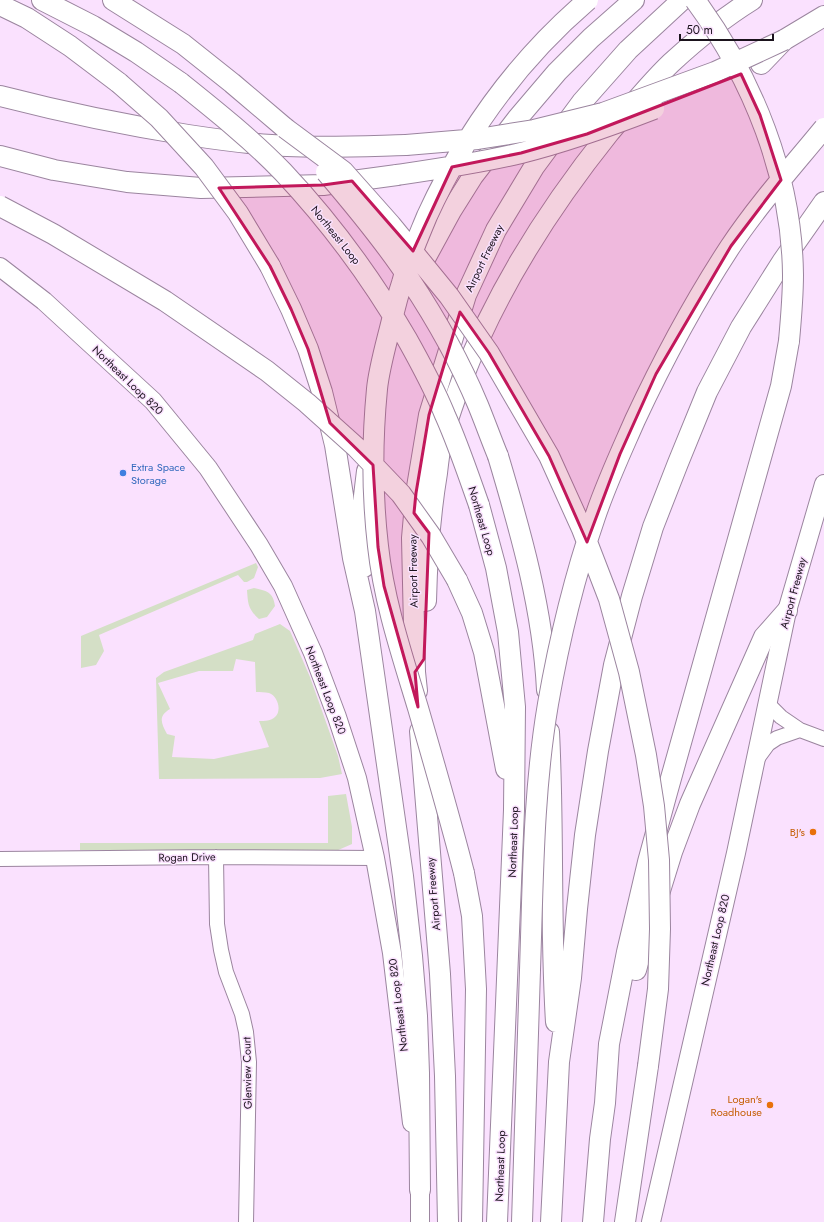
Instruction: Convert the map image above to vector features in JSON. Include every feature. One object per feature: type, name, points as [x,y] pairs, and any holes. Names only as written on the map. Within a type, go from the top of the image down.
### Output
[{"type":"highway","name":"Northeast Loop","points":[[42,0],[93,26],[136,52],[181,83],[231,124],[282,172],[313,206],[354,257],[386,304],[425,371],[445,413],[462,456],[479,505],[496,568],[508,632],[515,707],[514,810],[497,1222]]},
{"type":"highway","points":[[113,0],[183,44],[285,128],[343,172],[392,225],[449,296],[489,353],[549,456],[582,529],[608,599],[629,672],[646,755],[654,806],[659,860],[660,929],[658,989],[625,1222]]},
{"type":"highway","points":[[472,1222],[476,988],[472,916],[464,873],[450,820],[418,707],[401,654],[384,586],[378,547],[372,474],[377,388],[388,336],[402,282],[419,235],[440,188],[464,146],[489,108],[518,70],[568,17],[588,0]]},
{"type":"highway","points":[[365,611],[364,496],[370,439],[379,388],[400,316],[413,281],[451,211],[469,182],[517,119],[557,72],[590,38],[634,0]]},
{"type":"highway","name":"Airport Freeway","points":[[448,1222],[445,1076],[440,974],[415,672],[412,538],[416,493],[429,415],[466,295],[496,230],[534,167],[582,102],[628,50],[682,0]]},
{"type":"highway","points":[[593,1222],[600,1139],[605,1103],[609,1044],[627,952],[648,862],[781,386],[789,341],[792,308],[793,274],[790,236],[785,196],[775,156],[760,115],[745,82],[727,48],[695,0]]},
{"type":"highway","points":[[415,672],[424,659],[428,548],[432,502],[441,445],[455,398],[472,354],[500,296],[541,227],[567,189],[597,148],[635,102],[670,64],[706,32],[752,0]]},
{"type":"highway","points":[[0,5],[27,18],[70,46],[119,83],[159,118],[204,167],[238,213],[270,266],[308,349],[322,392],[335,445],[353,558],[365,611],[403,876],[417,1016],[420,1190]]},
{"type":"highway","points":[[0,96],[66,113],[132,126],[224,140],[286,146],[406,145],[485,138],[534,130],[603,113],[715,72],[784,40],[824,16]]},
{"type":"highway","points":[[0,156],[54,170],[120,181],[201,188],[323,185],[459,166],[521,153],[587,134],[683,98],[761,64],[784,40]]},
{"type":"highway","points":[[285,128],[327,172],[380,237],[410,281],[439,328],[478,405],[498,456],[518,522],[532,579],[546,670],[551,768],[553,978],[559,1062]]},
{"type":"highway","points":[[522,1222],[534,838],[540,768],[548,705],[562,633],[577,575],[595,516],[620,454],[653,382],[696,302],[731,246],[768,196],[824,128]]},
{"type":"highway","points":[[551,1222],[559,1062],[571,978],[576,908],[585,835],[598,751],[614,664],[632,596],[653,527],[678,463],[711,386],[746,320],[782,262],[824,202]]},
{"type":"highway","points":[[0,206],[53,234],[165,301],[267,370],[307,403],[356,447],[401,494],[431,536],[457,580],[472,612],[484,652],[514,810]]},
{"type":"highway","points":[[605,1103],[640,952],[672,852],[690,804],[764,636],[787,611]]},
{"type":"main road","name":"Northeast Loop 820","points":[[0,267],[44,301],[153,401],[208,468],[259,545],[283,586],[313,653],[337,716],[357,778],[392,953],[420,1190],[420,1222]]},
{"type":"main road","name":"Airport Freeway","points":[[768,704],[787,611],[824,484]]},
{"type":"main road","name":"Northeast Loop 820","points":[[651,1222],[734,861],[768,704]]},
{"type":"street","points":[[768,704],[800,730],[824,739]]},
{"type":"street","points":[[755,763],[768,744],[777,738],[800,730]]},
{"type":"street","name":"Rogan Drive","points":[[0,859],[216,857],[374,858]]},
{"type":"street","name":"Glenview Court","points":[[216,857],[217,924],[221,950],[226,972],[242,1014],[246,1032],[248,1055],[246,1222]]},
{"type":"highlighted area","points":[[741,74],[760,115],[781,180],[731,246],[656,374],[620,454],[587,542],[549,456],[489,353],[460,312],[429,415],[416,493],[414,513],[429,533],[424,659],[415,672],[418,707],[384,586],[378,547],[373,465],[330,423],[308,349],[291,309],[270,266],[219,188],[323,185],[352,181],[413,251],[452,167],[521,153],[587,134]]},
{"type":"green space","points":[[256,563],[258,567],[254,578],[247,582],[244,582],[238,575],[99,635],[104,651],[96,665],[81,668],[81,636]]},
{"type":"green space","points":[[254,588],[268,592],[273,597],[275,606],[267,617],[259,619],[248,603],[247,590]]},
{"type":"green space","points":[[280,624],[290,631],[310,677],[338,756],[342,774],[320,778],[159,779],[156,678],[164,672],[253,640],[255,634]],"holes":[[[236,659],[255,662],[256,692],[267,693],[275,697],[279,708],[275,717],[270,720],[259,721],[269,747],[214,759],[172,757],[175,736],[167,734],[162,723],[162,717],[170,709],[158,683],[199,671],[233,671]]]},
{"type":"green space","points":[[346,794],[352,827],[352,844],[336,851],[80,850],[80,843],[328,843],[328,796]]},
{"type":"place","name":"Extra Space Storage","points":[[123,473]]},
{"type":"place","name":"BJ's","points":[[813,832]]},
{"type":"place","name":"Logan's Roadhouse","points":[[770,1105]]}]
